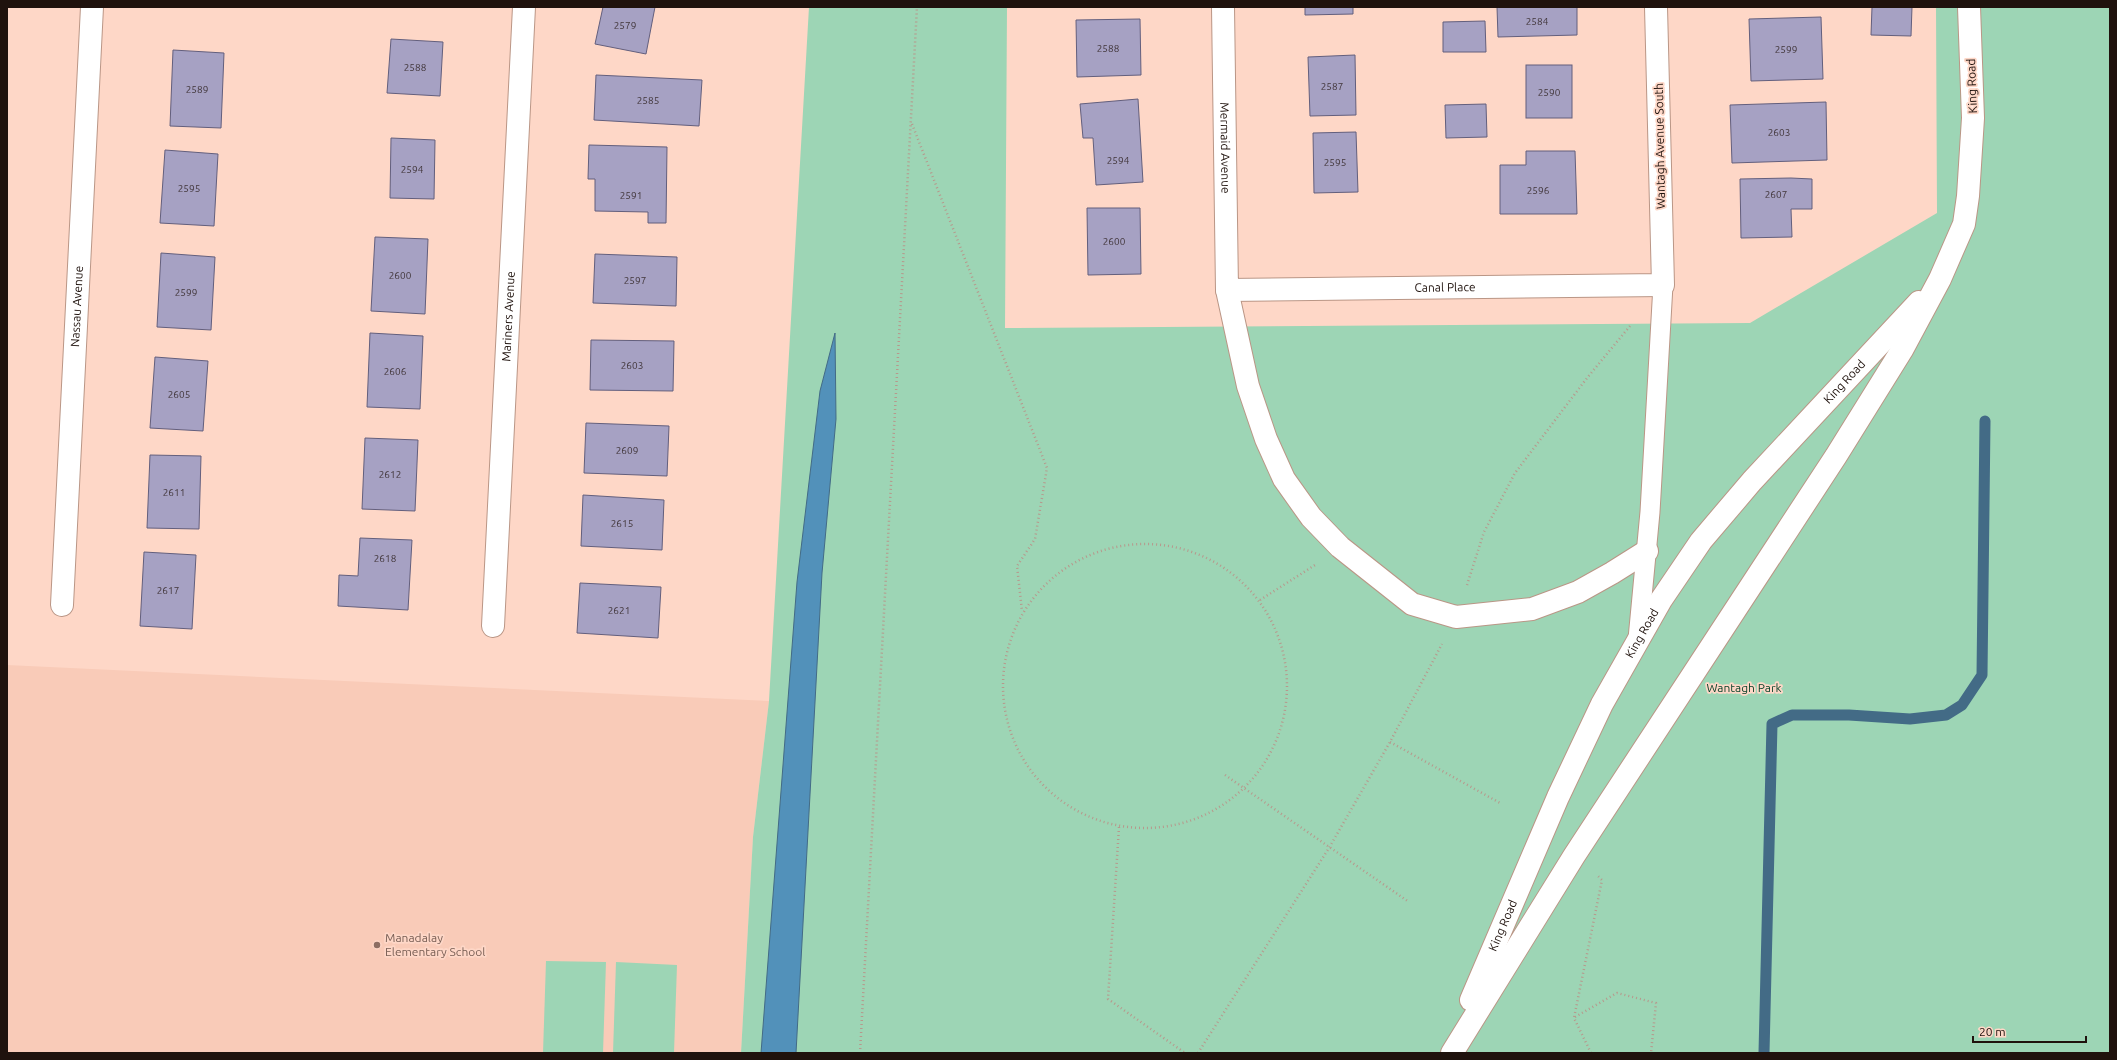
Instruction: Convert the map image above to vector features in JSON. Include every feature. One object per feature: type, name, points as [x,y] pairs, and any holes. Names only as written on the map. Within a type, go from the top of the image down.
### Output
[{"type":"street","name":"Nassau Avenue","points":[[62,606],[92,7]]},
{"type":"street","name":"Mariners Avenue","points":[[493,626],[524,7]]},
{"type":"street","name":"Mermaid Avenue","points":[[1223,7],[1227,290],[1248,386],[1266,439],[1284,479],[1311,518],[1340,547],[1412,604],[1456,617]]},
{"type":"street","name":"Wantagh Avenue South","points":[[1656,7],[1663,285]]},
{"type":"street","name":"King Road","points":[[1452,1053],[1574,856],[1836,456],[1902,350],[1940,279],[1964,224],[1968,196],[1973,118],[1969,7]]},
{"type":"street","name":"King Road","points":[[1446,1053],[1483,973],[1558,796],[1602,704],[1660,600],[1701,541],[1783,447],[1940,279]]},
{"type":"street","name":"Canal Place","points":[[1227,290],[1663,285]]},
{"type":"street","points":[[1456,617],[1532,609],[1578,592],[1647,551]]},
{"type":"lane","points":[[1638,641],[1647,551],[1663,285]]},
{"type":"path","points":[[860,1053],[917,7]]},
{"type":"path","points":[[911,122],[1047,468],[1035,540],[1017,566],[1022,611]]},
{"type":"path","points":[[1198,1053],[1329,848],[1390,742],[1456,617],[1484,532],[1515,473],[1587,378],[1663,285]]},
{"type":"path","points":[[1138,543],[1184,548],[1226,568],[1260,600],[1280,636],[1288,676],[1285,718],[1270,756],[1245,789],[1208,815],[1165,828],[1119,827],[1075,812],[1039,783],[1013,744],[1001,700],[1005,654],[1022,611],[1053,576],[1093,553],[1138,543]]},
{"type":"path","points":[[1260,600],[1296,579],[1340,547]]},
{"type":"path","points":[[1390,742],[1500,803]]},
{"type":"path","points":[[1225,774],[1329,848],[1409,902]]},
{"type":"path","points":[[1119,827],[1108,999],[1185,1053]]},
{"type":"path","points":[[1591,1053],[1574,1018],[1602,880],[1594,872]]},
{"type":"path","points":[[1574,1018],[1617,993],[1656,1003],[1650,1053]]},
{"type":"shaded area","name":"Manadalay Elementary School","points":[[7,665],[769,701],[753,837],[741,1053],[7,1053]]},
{"type":"green space","name":"Wantagh Park","points":[[809,7],[1007,7],[1005,328],[1750,323],[1937,213],[1936,7],[2110,7],[2110,1053],[741,1053],[753,837],[769,701]]},
{"type":"green space","points":[[546,961],[606,962],[603,1053],[543,1053]]},
{"type":"green space","points":[[616,962],[677,965],[674,1053],[613,1053]]},
{"type":"water","points":[[835,333],[836,419],[822,573],[796,1053],[761,1053],[797,582],[820,391]]},
{"type":"building","points":[[603,7],[655,7],[646,54],[595,44]]},
{"type":"building","points":[[1305,7],[1353,7],[1353,14],[1305,15]]},
{"type":"building","points":[[1497,7],[1577,7],[1577,35],[1498,37]]},
{"type":"building","points":[[1872,7],[1912,7],[1911,36],[1871,35]]},
{"type":"building","points":[[1821,17],[1823,79],[1751,81],[1749,19]]},
{"type":"building","points":[[1140,19],[1141,75],[1077,77],[1076,20]]},
{"type":"building","points":[[1485,21],[1486,52],[1443,52],[1443,22]]},
{"type":"building","points":[[391,39],[443,42],[440,96],[387,93]]},
{"type":"building","points":[[173,50],[224,53],[221,128],[170,126]]},
{"type":"building","points":[[1355,55],[1356,115],[1310,116],[1308,57]]},
{"type":"building","points":[[1526,65],[1572,65],[1572,118],[1526,118]]},
{"type":"building","points":[[596,75],[702,80],[699,126],[594,120]]},
{"type":"building","points":[[1138,99],[1143,182],[1096,185],[1093,138],[1083,138],[1080,104]]},
{"type":"building","points":[[1826,102],[1827,160],[1732,163],[1730,105]]},
{"type":"building","points":[[1486,104],[1487,137],[1446,138],[1445,105]]},
{"type":"building","points":[[1356,132],[1358,192],[1314,193],[1313,133]]},
{"type":"building","points":[[391,138],[435,140],[434,199],[390,198]]},
{"type":"building","points":[[589,145],[667,147],[666,223],[648,223],[648,212],[595,211],[595,179],[588,179]]},
{"type":"building","points":[[165,150],[218,154],[214,226],[160,223]]},
{"type":"building","points":[[1526,151],[1575,151],[1577,214],[1500,214],[1500,165],[1526,165]]},
{"type":"building","points":[[1740,179],[1812,179],[1812,209],[1791,209],[1792,237],[1741,238]]},
{"type":"building","points":[[1087,208],[1140,208],[1141,274],[1088,275]]},
{"type":"building","points":[[375,237],[428,239],[425,314],[371,311]]},
{"type":"building","points":[[161,253],[215,257],[211,330],[157,327]]},
{"type":"building","points":[[595,254],[677,257],[676,306],[593,303]]},
{"type":"building","points":[[370,333],[423,336],[420,409],[367,407]]},
{"type":"building","points":[[591,340],[674,341],[673,391],[590,390]]},
{"type":"building","points":[[155,357],[208,361],[203,431],[150,428]]},
{"type":"building","points":[[586,423],[669,426],[667,476],[584,473]]},
{"type":"building","points":[[365,438],[418,440],[415,511],[362,509]]},
{"type":"building","points":[[150,455],[201,456],[199,529],[147,528]]},
{"type":"building","points":[[583,495],[664,500],[662,550],[581,546]]},
{"type":"building","points":[[360,538],[412,540],[408,610],[338,606],[339,575],[358,576]]},
{"type":"building","points":[[144,552],[196,555],[192,629],[140,626]]},
{"type":"building","points":[[580,583],[661,587],[658,638],[577,633]]},
{"type":"waterway","points":[[1764,1053],[1772,724],[1792,715],[1849,715],[1910,719],[1946,715],[1962,705],[1982,675],[1985,421]]},
{"type":"place","name":"Manadalay Elementary School","points":[[377,945]]}]
